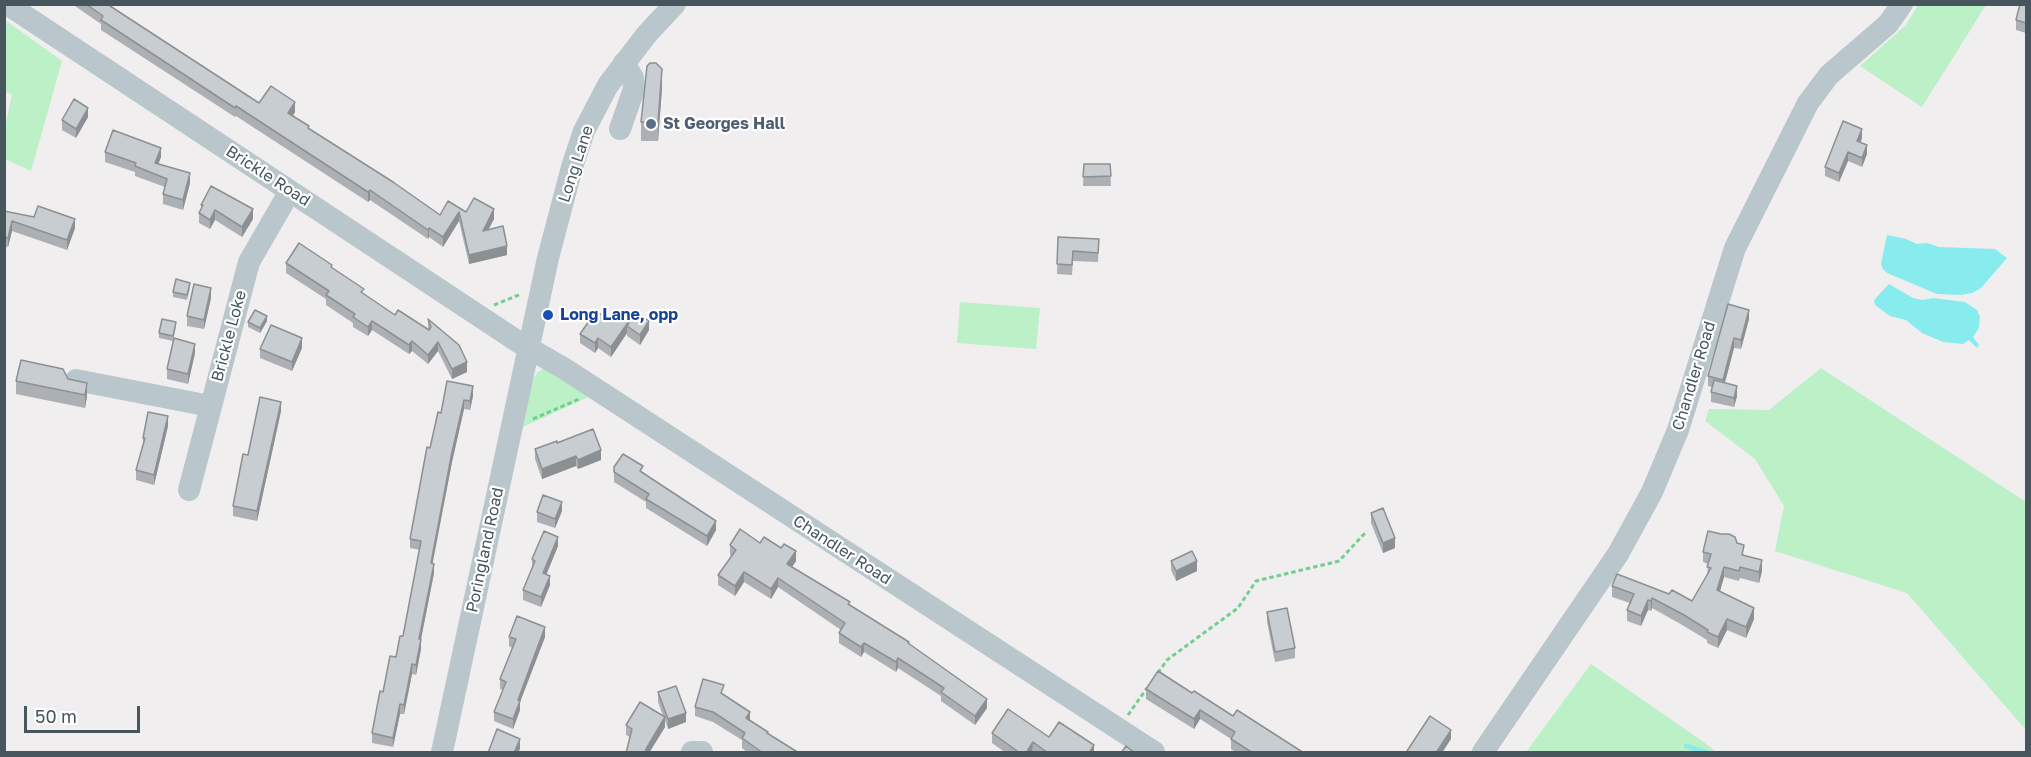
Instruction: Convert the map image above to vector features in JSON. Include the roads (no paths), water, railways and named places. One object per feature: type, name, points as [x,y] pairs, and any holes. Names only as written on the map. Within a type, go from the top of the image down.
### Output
[{"type":"street","name":"Brickle Road","points":[[6,4],[529,348]]},
{"type":"street","name":"Long Lane","points":[[529,348],[563,201],[584,130],[608,86],[624,63],[675,4]]},
{"type":"street","name":"Chandler Road","points":[[1483,753],[1618,554],[1652,492],[1678,430],[1735,248],[1808,103],[1829,75],[1888,24],[1902,4]]},
{"type":"street","points":[[620,129],[634,89],[633,78],[624,63]]},
{"type":"street","name":"Brickle Loke","points":[[189,490],[249,262],[290,191]]},
{"type":"street","name":"Chandler Road","points":[[529,348],[1154,753]]},
{"type":"street","name":"Poringland Road","points":[[442,753],[529,348]]},
{"type":"street","points":[[76,380],[210,406]]},
{"type":"street","points":[[692,753],[702,753]]},
{"type":"water","points":[[1887,235],[1917,244],[1927,243],[1939,247],[1995,249],[2007,258],[1981,288],[1972,293],[1937,294],[1887,273],[1883,269],[1881,264]]},
{"type":"water","points":[[1889,284],[1913,298],[1965,302],[1977,310],[1980,317],[1979,328],[1973,337],[1979,345],[1977,348],[1969,340],[1963,344],[1943,342],[1922,333],[1906,320],[1890,316],[1875,305],[1874,300]]},
{"type":"waterway","points":[[1686,746],[1706,752]]},
{"type":"place","name":"St Georges Hall","points":[[651,124]]},
{"type":"place","name":"Long Lane, opp","points":[[548,315]]}]
